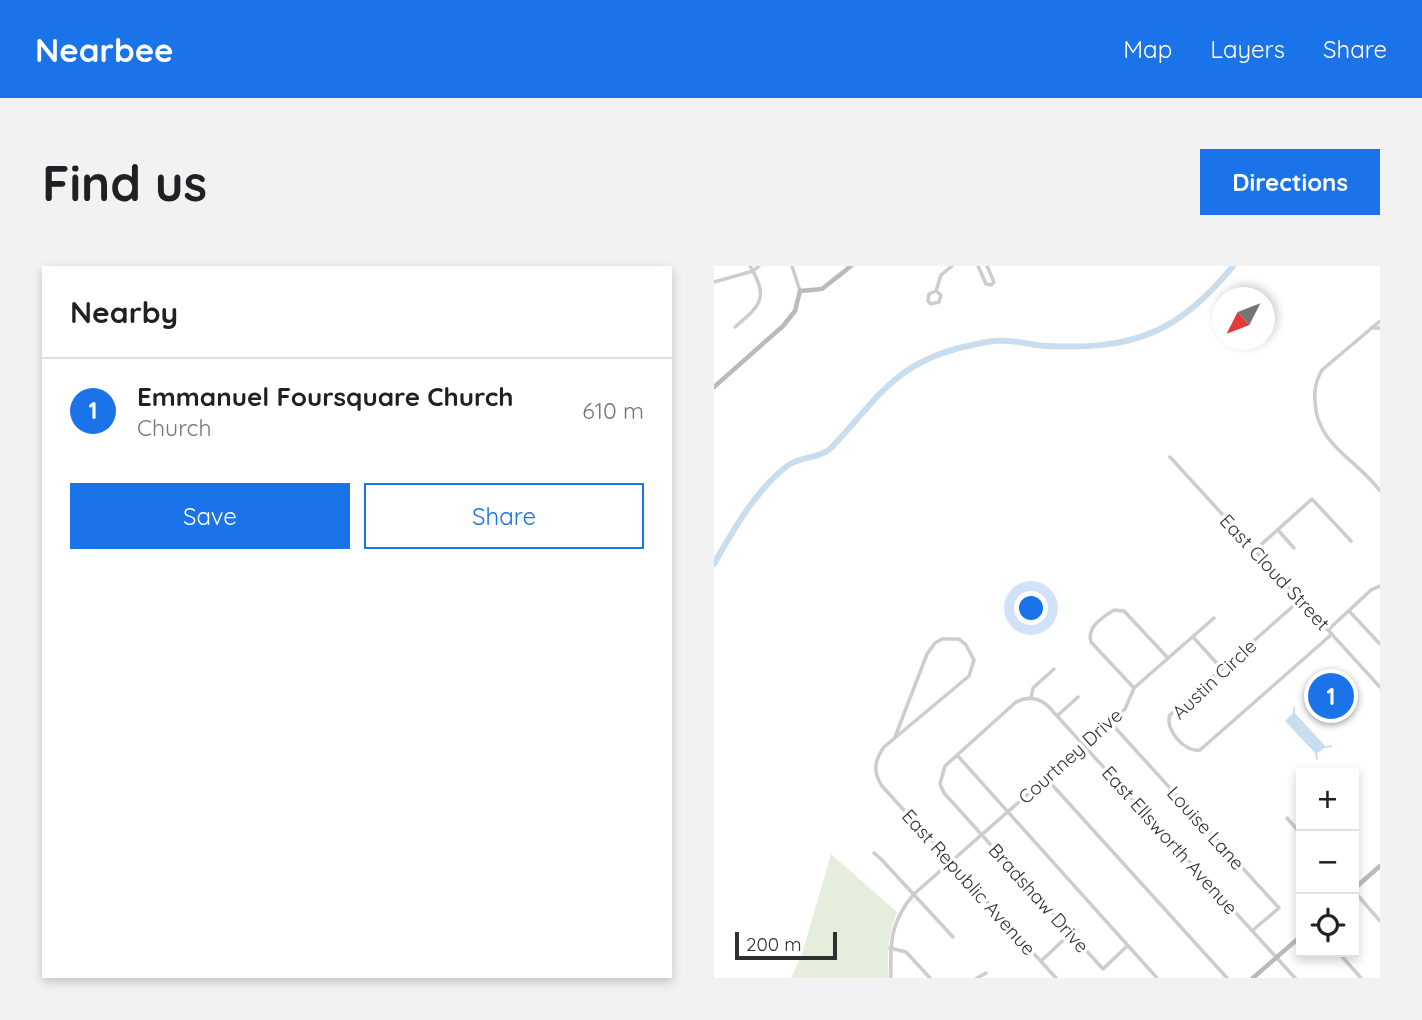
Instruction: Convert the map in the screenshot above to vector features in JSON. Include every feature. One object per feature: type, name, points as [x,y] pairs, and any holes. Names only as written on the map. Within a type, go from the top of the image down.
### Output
[{"type":"street","points":[[735,327],[756,309],[761,300],[761,288],[750,266]]},
{"type":"street","points":[[714,282],[753,271],[759,266]]},
{"type":"street","points":[[714,387],[783,326],[795,311],[800,291],[792,266]]},
{"type":"street","points":[[800,291],[822,289],[851,266]]},
{"type":"street","points":[[936,291],[941,275],[952,266]]},
{"type":"street","points":[[978,266],[986,284],[991,285],[994,282],[987,266]]},
{"type":"street","points":[[1380,321],[1322,370],[1317,380],[1315,405],[1320,429],[1325,437],[1378,485],[1380,491]]},
{"type":"street","points":[[1369,329],[1380,328]]},
{"type":"street","name":"East Cloud Street","points":[[1170,457],[1380,687]]},
{"type":"street","points":[[1255,550],[1312,499],[1351,541]]},
{"type":"street","points":[[1278,530],[1294,548]]},
{"type":"street","points":[[1328,630],[1371,590],[1380,586]]},
{"type":"street","name":"Austin Circle","points":[[1300,600],[1169,717],[1170,729],[1191,750],[1204,747],[1332,634]]},
{"type":"street","points":[[1134,688],[1091,642],[1089,634],[1092,627],[1114,610],[1124,611],[1167,657]]},
{"type":"street","points":[[1349,611],[1380,644]]},
{"type":"street","name":"Courtney Drive","points":[[891,978],[890,948],[894,926],[902,908],[914,894],[1125,709],[1134,688],[1214,618]]},
{"type":"street","points":[[1192,636],[1222,669]]},
{"type":"street","points":[[951,638],[966,645],[974,660],[969,677],[895,737],[927,654],[935,643],[951,638]]},
{"type":"street","points":[[1054,669],[1033,688],[1031,698],[1016,702],[957,755],[1157,978]]},
{"type":"street","points":[[1057,716],[1078,697]]},
{"type":"street","name":"East Ellsworth Avenue","points":[[1031,698],[1044,702],[1295,978]]},
{"type":"street","points":[[904,714],[914,722]]},
{"type":"street","name":"Louise Lane","points":[[1110,722],[1279,908],[1253,931]]},
{"type":"street","name":"East Republic Avenue","points":[[895,737],[878,755],[875,765],[876,776],[882,786],[1056,978]]},
{"type":"street","name":"Bradshaw Drive","points":[[957,755],[945,766],[940,784],[944,793],[1103,969],[1127,946]]},
{"type":"street","points":[[1046,778],[1227,978]]},
{"type":"street","points":[[1287,818],[1298,831]]},
{"type":"street","points":[[874,853],[953,937]]},
{"type":"street","points":[[1359,885],[1380,866]]},
{"type":"street","points":[[1357,894],[1380,920]]},
{"type":"street","points":[[1041,961],[1071,933]]},
{"type":"street","points":[[1253,978],[1296,940]]},
{"type":"street","points":[[890,948],[906,953],[930,978]]},
{"type":"street","points":[[1342,957],[1361,978]]},
{"type":"street","points":[[977,978],[986,973]]},
{"type":"green space","points":[[831,854],[897,912],[889,944],[889,978],[791,978],[802,954]]},
{"type":"water","points":[[1294,712],[1326,747],[1316,754],[1285,721]]},
{"type":"waterway","points":[[714,564],[746,511],[776,476],[792,463],[826,452],[888,386],[919,363],[939,354],[994,341],[1047,346],[1105,345],[1152,333],[1193,307],[1233,266]]},
{"type":"waterway","points":[[1326,747],[1331,746]]},
{"type":"waterway","points":[[1316,754],[1317,759]]},
{"type":"place","name":"Emmanuel Foursquare Church","points":[[1331,696]]}]
